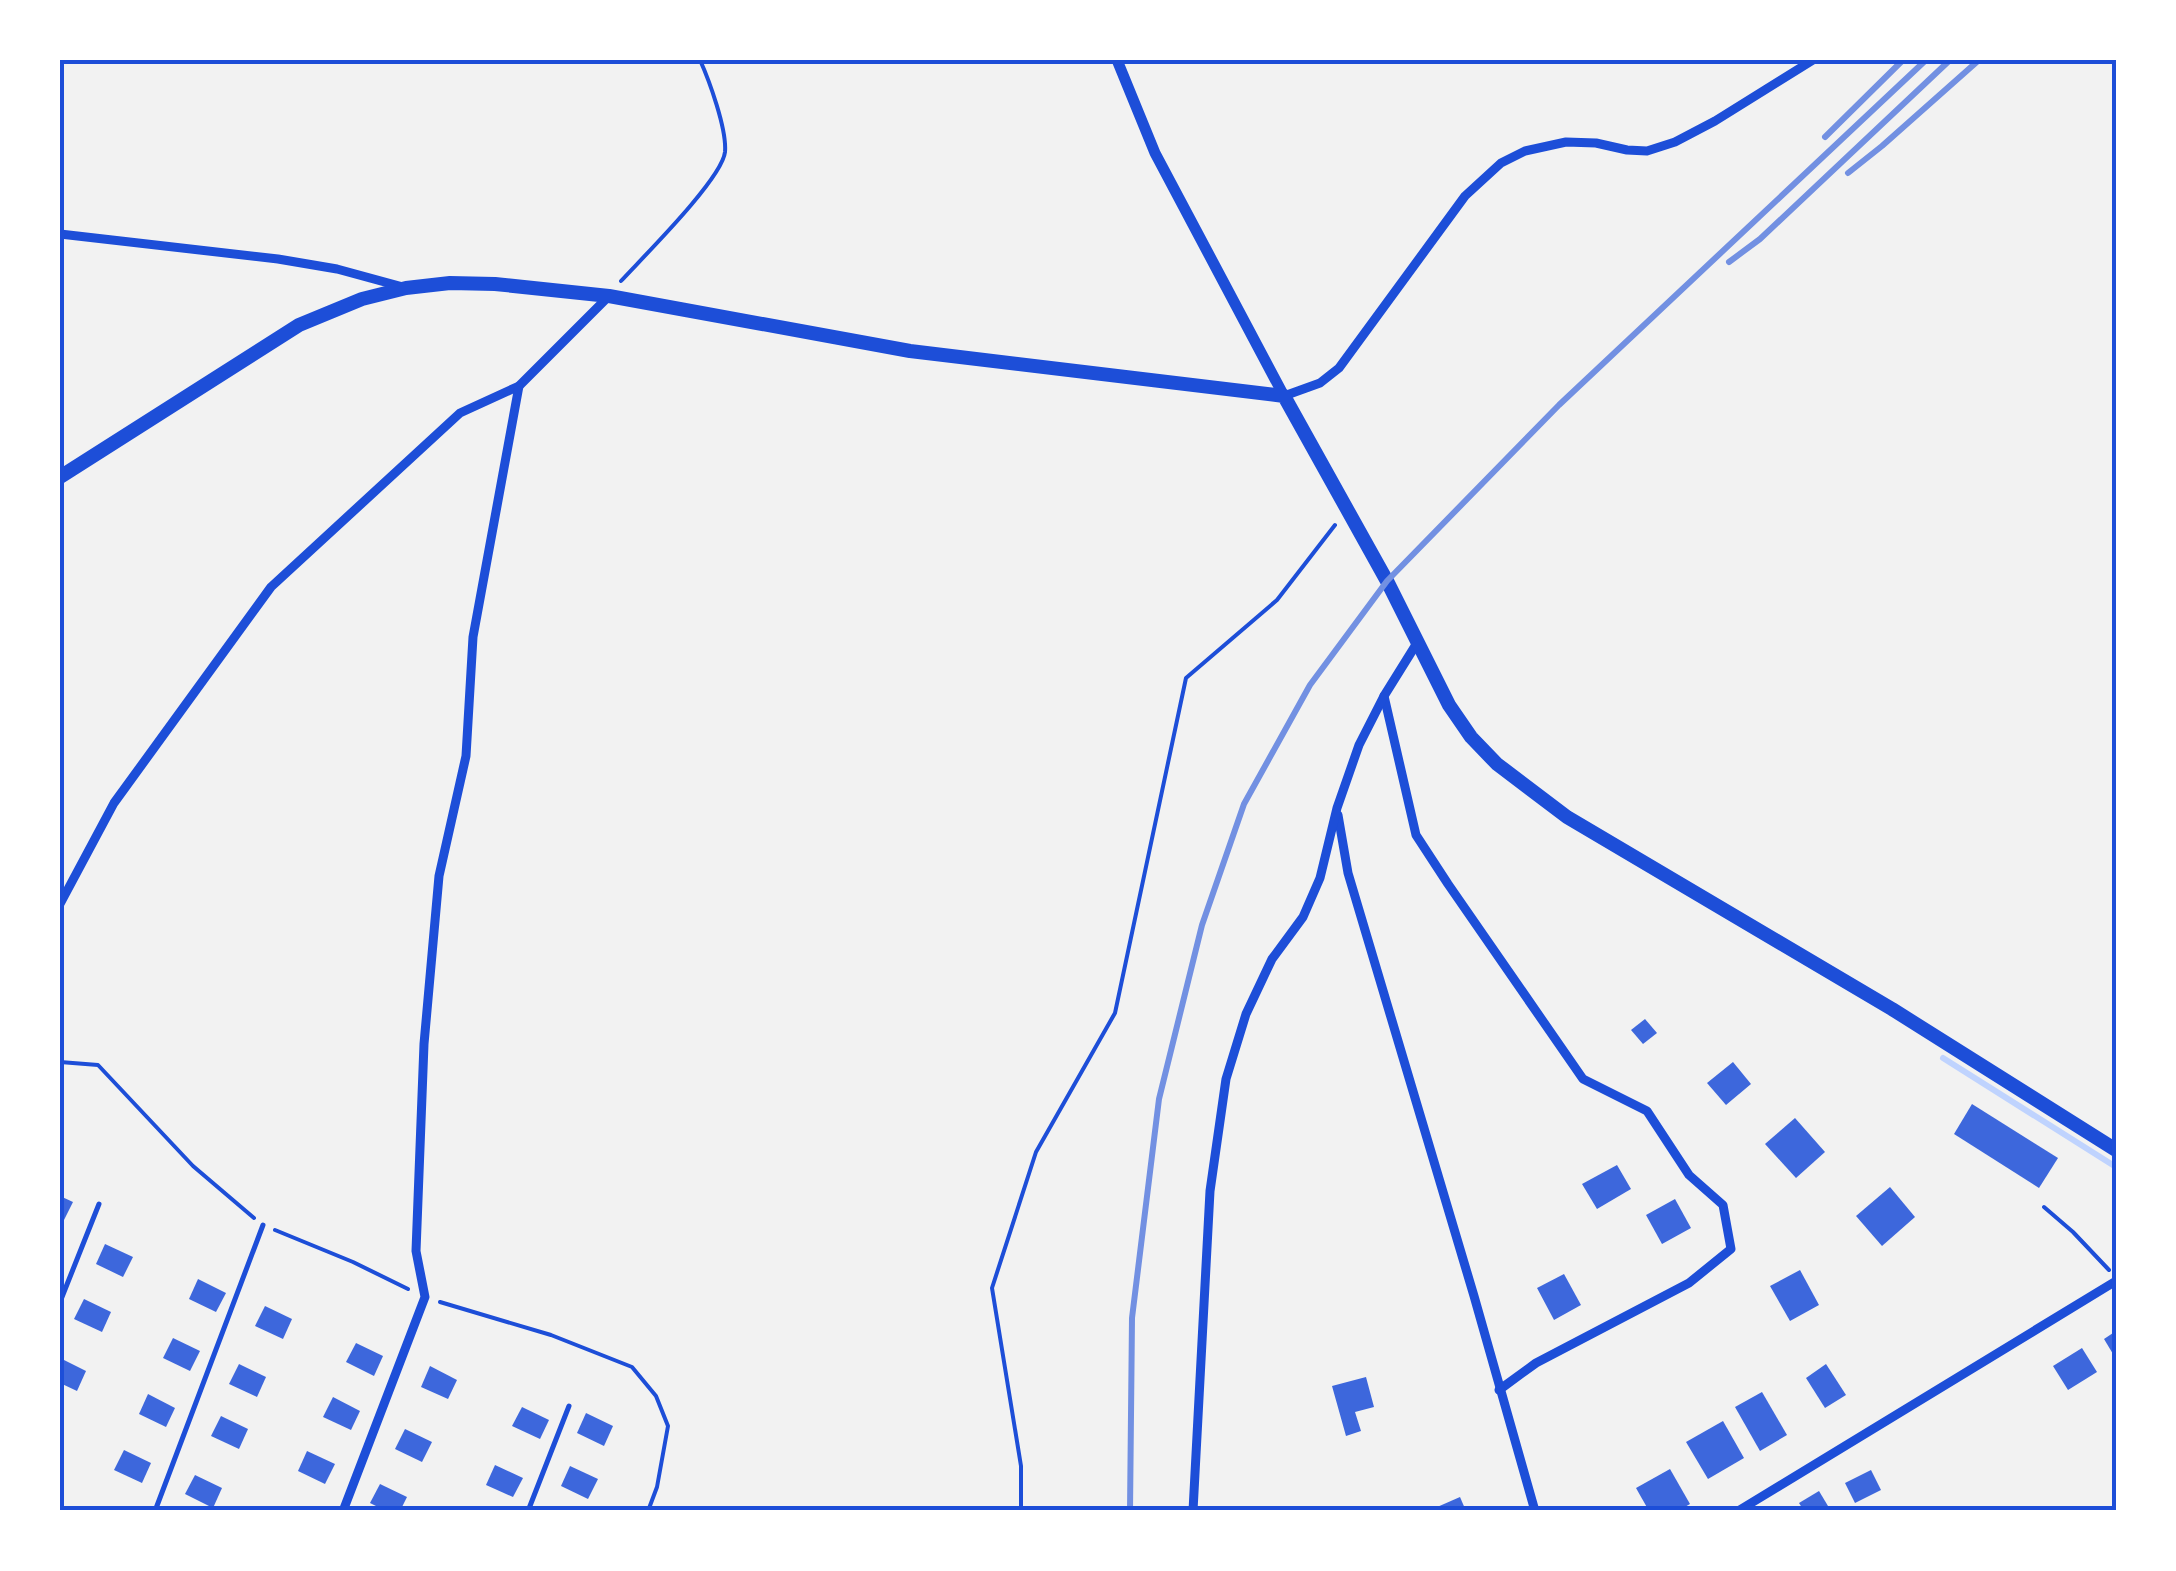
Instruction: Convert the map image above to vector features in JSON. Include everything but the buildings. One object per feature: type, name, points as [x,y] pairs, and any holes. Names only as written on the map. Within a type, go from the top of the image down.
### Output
[{"type":"main road","points":[[60,477],[300,325],[362,298],[450,283],[480,282],[609,296],[910,350],[1284,396],[1387,582],[1449,705],[1471,737],[1497,764],[1567,817],[1892,1009],[2116,1150]]},
{"type":"street","points":[[1117,60],[1156,153],[1284,396],[1320,383],[1339,368],[1465,196],[1501,163],[1525,152],[1566,142],[1596,142],[1648,151],[1716,121],[1813,60]]},
{"type":"street","points":[[60,234],[278,259],[338,269],[406,288]]},
{"type":"street","points":[[60,904],[114,803],[271,587],[460,413],[518,386],[609,296]]},
{"type":"street","points":[[344,1511],[425,1297],[416,1251],[424,1044],[439,876],[466,756],[473,636],[518,386]]},
{"type":"street","points":[[1193,1511],[1210,1191],[1226,1080],[1246,1014],[1272,958],[1303,917],[1320,878],[1337,808],[1359,745],[1417,643]]},
{"type":"street","points":[[1384,696],[1416,835],[1583,1079],[1647,1112],[1689,1175],[1724,1205],[1732,1249],[1689,1283],[1536,1363],[1500,1390]]},
{"type":"street","points":[[1337,808],[1348,873],[1534,1511]]},
{"type":"street","points":[[1738,1511],[2116,1279]]},
{"type":"lane","points":[[60,1302],[100,1204]]},
{"type":"lane","points":[[155,1511],[264,1225]]},
{"type":"lane","points":[[528,1511],[569,1406]]},
{"type":"path","points":[[609,296],[718,170],[725,152],[720,117],[700,60]]},
{"type":"path","points":[[1021,1511],[1020,1466],[992,1288],[1036,1152],[1115,1013],[1186,678],[1277,600],[1346,510]]},
{"type":"path","points":[[60,1062],[98,1065],[193,1166],[264,1225],[425,1297],[551,1336],[632,1367],[656,1396],[668,1426],[657,1487],[648,1511]]},
{"type":"path","points":[[2044,1207],[2116,1279]]},
{"type":"waterway","points":[[1943,1058],[2116,1167]]},
{"type":"railway","points":[[1825,137],[1903,60]]},
{"type":"railway","points":[[1130,1511],[1132,1318],[1159,1099],[1202,925],[1244,804],[1310,685],[1387,581],[1559,405],[1926,60]]},
{"type":"railway","points":[[1729,262],[1760,239],[1950,60]]},
{"type":"railway","points":[[1848,173],[1979,60]]}]
